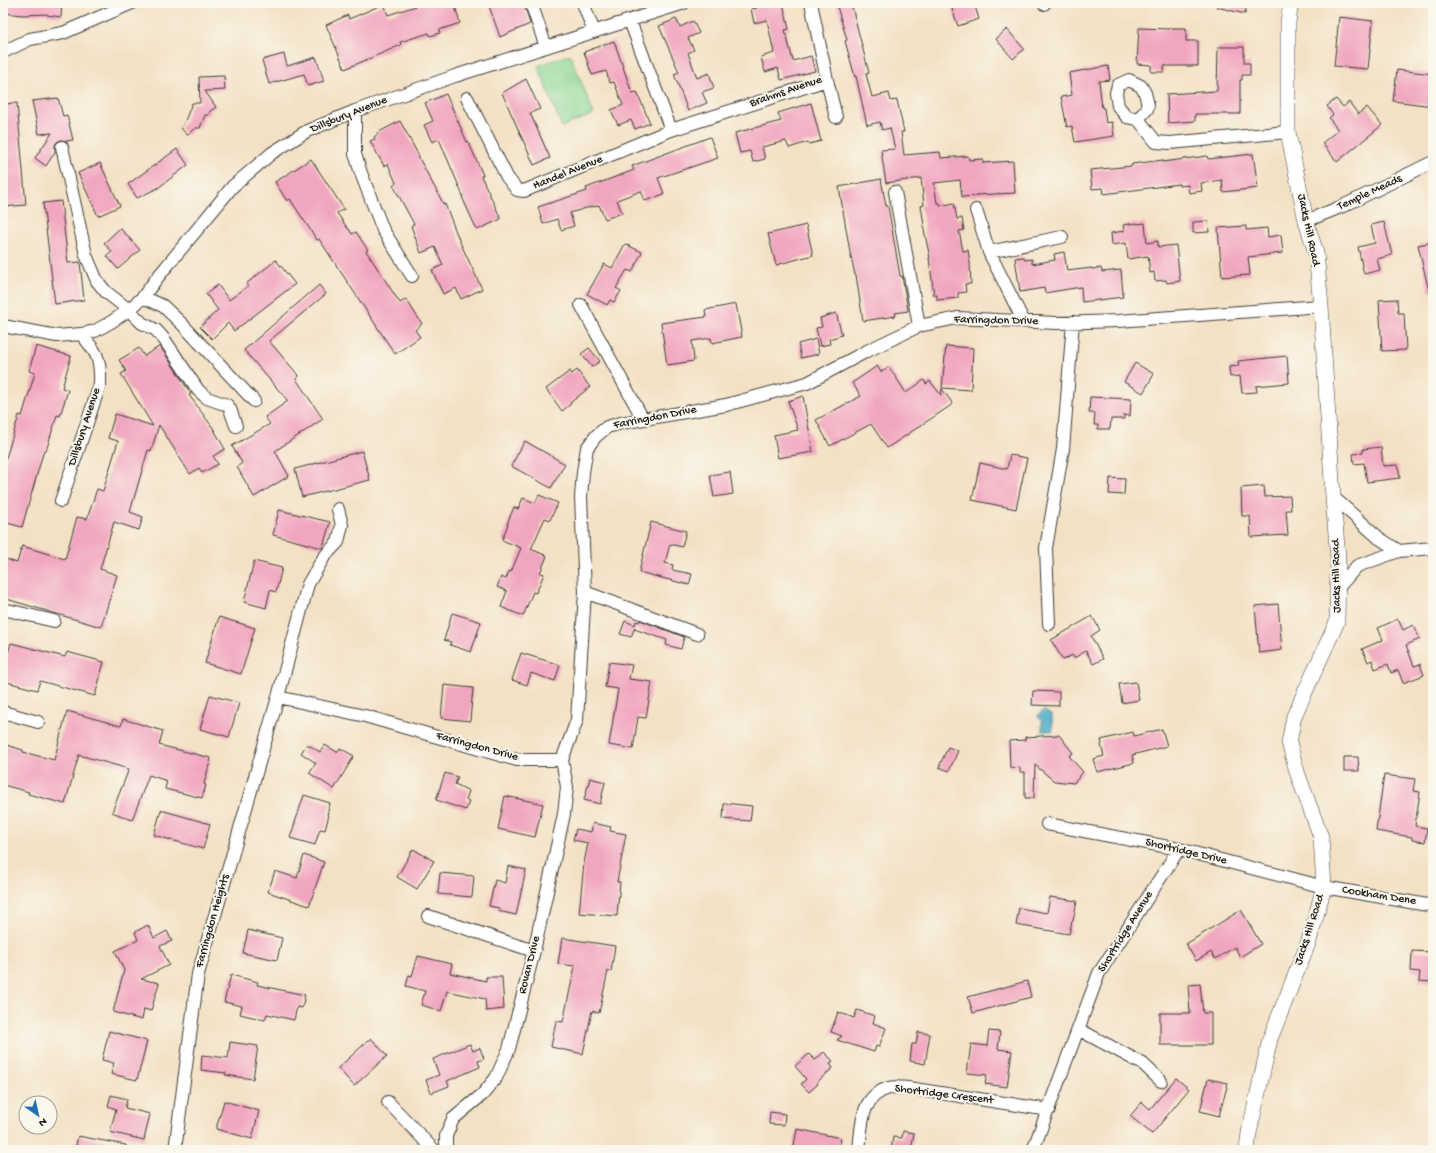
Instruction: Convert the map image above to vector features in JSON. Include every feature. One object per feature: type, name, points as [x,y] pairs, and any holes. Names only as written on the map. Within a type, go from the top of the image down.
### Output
[{"type":"street","points":[[3,52],[30,39],[63,33],[132,3]]},
{"type":"street","points":[[531,3],[546,47]]},
{"type":"street","points":[[583,3],[594,32]]},
{"type":"street","name":"Dillsbury Avenue","points":[[3,326],[58,336],[81,334],[95,331],[130,310],[143,297],[156,278],[233,186],[272,153],[307,131],[356,110],[454,76],[684,3]]},
{"type":"street","name":"Brahms Avenue","points":[[671,130],[827,80],[811,3]]},
{"type":"street","name":"Jacks Hill Road","points":[[1247,1150],[1249,1132],[1270,1039],[1309,941],[1324,887],[1322,837],[1298,775],[1289,743],[1294,716],[1337,622],[1338,558],[1316,253],[1306,221],[1288,132],[1288,22],[1291,3]]},
{"type":"street","points":[[630,21],[671,130]]},
{"type":"street","points":[[827,80],[836,117]]},
{"type":"street","name":"Handel Avenue","points":[[467,98],[508,177],[517,190],[524,191],[671,130]]},
{"type":"street","points":[[356,110],[355,154],[360,173],[383,230],[412,276]]},
{"type":"street","points":[[1138,119],[1156,142],[1170,143],[1288,132]]},
{"type":"street","points":[[62,147],[86,255],[98,281],[106,292],[130,310],[142,323],[156,330],[164,339],[198,390],[207,398],[227,405],[236,426]]},
{"type":"street","name":"Temple Meads","points":[[1306,221],[1343,206],[1433,162]]},
{"type":"street","points":[[895,192],[919,326]]},
{"type":"street","points":[[976,210],[988,252],[1023,320]]},
{"type":"street","points":[[988,252],[1062,237]]},
{"type":"street","points":[[143,297],[162,306],[182,324],[254,401]]},
{"type":"street","points":[[581,305],[643,419]]},
{"type":"street","name":"Farringdon Drive","points":[[278,697],[365,716],[518,760],[562,760],[577,720],[585,592],[581,497],[583,472],[588,448],[596,436],[607,427],[643,419],[726,405],[807,383],[867,351],[919,326],[957,318],[1073,322],[1118,321],[1321,306]]},
{"type":"street","points":[[1049,624],[1046,548],[1063,449],[1073,322]]},
{"type":"street","name":"Dillsbury Avenue","points":[[61,501],[100,384],[101,368],[94,349],[81,334]]},
{"type":"street","points":[[1333,497],[1379,538],[1399,551]]},
{"type":"street","name":"Farringdon Heights","points":[[176,1150],[186,1060],[198,974],[278,697],[308,584],[324,557],[338,542],[342,525],[338,509]]},
{"type":"street","points":[[1337,589],[1357,566],[1399,551],[1433,548]]},
{"type":"street","points":[[585,592],[697,634]]},
{"type":"street","points":[[3,609],[54,621]]},
{"type":"street","points":[[3,712],[38,722]]},
{"type":"street","name":"Rovan Drive","points":[[446,1150],[446,1136],[453,1119],[483,1094],[496,1078],[509,1049],[534,951],[564,814],[567,787],[562,760]]},
{"type":"street","name":"Shortridge Drive","points":[[1047,824],[1179,849],[1324,887]]},
{"type":"street","name":"Shortridge Avenue","points":[[1033,1150],[1099,973],[1179,849]]},
{"type":"street","name":"Cookham Dene","points":[[1324,887],[1433,906]]},
{"type":"street","points":[[428,916],[534,951]]},
{"type":"street","points":[[1078,1029],[1143,1064],[1161,1081]]},
{"type":"street","name":"Shortridge Crescent","points":[[859,1150],[865,1110],[874,1095],[890,1087],[908,1088],[1049,1110]]},
{"type":"street","points":[[388,1102],[434,1150]]},
{"type":"green space","points":[[570,54],[594,114],[562,127],[538,66]]},
{"type":"water","points":[[1044,710],[1052,716],[1053,731],[1042,731],[1042,721],[1037,716]]},
{"type":"building","points":[[3,3],[62,3],[61,17],[47,14],[23,15],[3,13]]},
{"type":"building","points":[[425,3],[454,3],[460,23],[439,30],[440,33],[430,36],[429,33],[400,42],[401,45],[345,69],[326,25],[348,15],[349,19],[384,4],[388,15]]},
{"type":"building","points":[[488,3],[524,3],[530,24],[500,37]]},
{"type":"building","points":[[756,3],[783,3],[789,29],[785,30],[793,61],[811,56],[815,71],[781,80],[778,68],[765,72],[761,57],[774,53],[767,20],[754,23],[751,9],[757,8]]},
{"type":"building","points":[[836,3],[851,3],[869,73],[866,74],[872,97],[889,93],[891,101],[897,100],[904,132],[901,132],[904,155],[940,152],[941,158],[968,156],[969,160],[983,159],[983,163],[1013,161],[1015,193],[962,197],[960,180],[934,183],[937,203],[939,202],[940,206],[954,203],[957,219],[962,218],[964,230],[959,231],[963,251],[968,250],[971,284],[965,284],[966,292],[958,293],[958,298],[937,300],[937,295],[934,295],[930,258],[923,225],[921,206],[924,205],[921,178],[886,183],[881,150],[895,149],[890,128],[882,130],[880,122],[867,125],[856,76],[855,77],[845,41],[847,40]]},
{"type":"building","points":[[950,3],[974,3],[979,19],[958,26]]},
{"type":"building","points":[[1218,3],[1247,3],[1245,14],[1217,7]]},
{"type":"building","points":[[1339,17],[1373,21],[1368,69],[1334,66]]},
{"type":"building","points":[[676,19],[680,27],[693,21],[699,33],[688,38],[694,50],[688,53],[697,78],[709,73],[714,88],[702,92],[707,103],[688,111],[674,74],[679,72],[659,26]]},
{"type":"building","points":[[1139,28],[1186,28],[1186,41],[1198,41],[1198,66],[1164,66],[1164,72],[1151,72],[1151,65],[1137,64]]},
{"type":"building","points":[[1007,29],[1024,49],[1013,59],[996,39]]},
{"type":"building","points":[[614,41],[632,93],[637,92],[650,123],[635,129],[631,120],[618,125],[611,110],[623,105],[614,82],[610,83],[606,71],[592,75],[584,52]]},
{"type":"building","points":[[1218,47],[1244,47],[1244,63],[1250,63],[1250,75],[1242,75],[1242,80],[1240,80],[1240,114],[1195,114],[1195,121],[1168,123],[1167,94],[1217,91]]},
{"type":"building","points":[[284,54],[287,66],[316,57],[324,81],[308,86],[304,74],[269,84],[262,60]]},
{"type":"building","points":[[1108,66],[1110,80],[1099,81],[1102,108],[1104,108],[1106,123],[1112,122],[1114,136],[1075,142],[1072,126],[1067,127],[1061,97],[1072,95],[1069,73]]},
{"type":"building","points":[[1397,70],[1433,74],[1433,106],[1393,101]]},
{"type":"building","points":[[224,76],[225,90],[205,91],[216,107],[210,111],[209,115],[205,115],[200,128],[195,128],[187,135],[181,128],[192,103],[200,103],[199,77]]},
{"type":"building","points":[[526,79],[540,109],[530,113],[550,158],[534,165],[502,93]]},
{"type":"building","points":[[446,94],[483,175],[481,176],[501,219],[477,230],[439,139],[432,142],[424,125],[433,121],[425,103]]},
{"type":"building","points":[[58,98],[63,116],[67,115],[73,140],[61,140],[57,142],[55,145],[55,152],[46,166],[35,158],[52,133],[39,134],[32,101]]},
{"type":"building","points":[[1336,99],[1343,107],[1349,102],[1358,114],[1367,107],[1382,125],[1337,162],[1322,143],[1338,130],[1329,118],[1333,115],[1327,106]]},
{"type":"building","points":[[17,103],[26,205],[3,207],[3,104]]},
{"type":"building","points":[[811,103],[821,141],[809,144],[808,142],[789,148],[786,141],[762,147],[765,159],[753,162],[750,151],[740,153],[735,133],[781,121],[778,113]]},
{"type":"building","points":[[400,121],[444,205],[445,204],[460,242],[482,289],[461,299],[456,288],[443,294],[432,270],[443,265],[435,247],[421,253],[411,226],[414,224],[393,185],[396,183],[388,164],[384,166],[370,141],[375,139],[374,137],[378,134],[377,133]]},
{"type":"building","points":[[710,137],[718,158],[658,178],[664,194],[645,201],[641,191],[617,200],[622,213],[605,219],[599,205],[570,213],[574,226],[561,230],[557,219],[543,224],[538,207],[587,191],[586,188],[634,170],[632,166]]},
{"type":"building","points":[[177,149],[188,165],[158,188],[137,198],[128,184]]},
{"type":"building","points":[[1253,154],[1258,188],[1223,192],[1222,180],[1201,183],[1202,191],[1189,193],[1188,185],[1179,186],[1179,184],[1104,194],[1103,188],[1092,189],[1090,170],[1132,166],[1132,164],[1163,160],[1163,162],[1207,156],[1208,159]]},
{"type":"building","points":[[311,159],[344,209],[337,213],[352,234],[356,232],[368,250],[366,251],[400,303],[406,299],[422,324],[415,330],[420,337],[395,354],[319,239],[317,240],[290,199],[287,201],[275,182]]},
{"type":"building","points":[[100,163],[120,206],[98,216],[78,173]]},
{"type":"building","points":[[881,179],[886,206],[888,206],[900,276],[902,276],[908,311],[895,313],[896,316],[863,321],[856,275],[850,252],[839,187]]},
{"type":"building","points":[[61,201],[68,263],[80,262],[84,300],[55,304],[43,203]]},
{"type":"building","points":[[1208,221],[1209,232],[1193,233],[1193,222]]},
{"type":"building","points":[[1384,222],[1392,255],[1377,259],[1380,270],[1364,274],[1358,247],[1375,243],[1371,225]]},
{"type":"building","points":[[1145,223],[1147,243],[1158,241],[1158,247],[1176,245],[1180,281],[1167,283],[1166,280],[1155,281],[1154,272],[1150,273],[1148,256],[1128,259],[1126,243],[1112,245],[1111,233],[1124,231],[1123,225]]},
{"type":"building","points":[[806,225],[813,255],[776,265],[768,234]]},
{"type":"building","points":[[1246,226],[1246,230],[1267,228],[1268,237],[1281,235],[1283,253],[1248,257],[1250,275],[1222,277],[1218,228]]},
{"type":"building","points":[[120,228],[140,250],[118,269],[107,256],[112,252],[104,243]]},
{"type":"building","points":[[1433,242],[1433,291],[1429,291],[1418,245]]},
{"type":"building","points":[[625,244],[642,252],[632,272],[627,270],[616,288],[621,291],[614,302],[610,300],[607,305],[587,294],[604,264],[612,268]]},
{"type":"building","points":[[1064,252],[1067,271],[1092,268],[1101,268],[1102,272],[1121,270],[1123,297],[1082,302],[1081,287],[1045,293],[1044,288],[1020,292],[1015,258],[1024,257],[1025,260],[1032,259],[1032,264],[1055,260],[1054,254]]},
{"type":"building","points":[[276,260],[295,284],[234,331],[228,323],[212,339],[200,327],[218,310],[206,294],[218,285],[229,300],[248,286],[246,284]]},
{"type":"building","points":[[319,285],[326,294],[269,341],[299,376],[296,379],[323,419],[275,451],[289,476],[254,497],[237,467],[242,463],[232,446],[270,424],[265,417],[288,401],[244,350]]},
{"type":"building","points":[[1397,299],[1398,313],[1404,313],[1406,350],[1382,351],[1379,300]]},
{"type":"building","points":[[736,304],[742,337],[712,343],[711,338],[692,341],[694,361],[667,365],[661,323],[706,317],[705,310]]},
{"type":"building","points":[[836,313],[842,335],[829,339],[830,344],[820,346],[816,328],[822,327],[820,318]]},
{"type":"building","points":[[816,339],[819,354],[801,358],[798,344]]},
{"type":"building","points":[[36,346],[71,356],[62,388],[68,390],[60,416],[57,415],[46,451],[44,450],[22,527],[3,522],[3,458],[6,458],[19,415],[22,416],[35,373],[29,371]]},
{"type":"building","points":[[160,346],[191,394],[189,395],[213,428],[225,449],[213,456],[218,464],[202,473],[199,468],[190,474],[159,425],[151,451],[148,450],[130,512],[143,517],[139,530],[114,522],[100,569],[117,575],[101,627],[3,598],[3,558],[17,563],[22,546],[65,559],[77,517],[87,519],[97,489],[103,491],[118,441],[108,438],[115,414],[153,426],[121,374],[126,371],[119,360],[139,348],[144,356]]},
{"type":"building","points":[[946,346],[973,348],[971,390],[942,388]]},
{"type":"building","points":[[589,348],[600,361],[592,367],[581,354]]},
{"type":"building","points":[[1287,356],[1289,383],[1256,386],[1257,392],[1242,393],[1240,376],[1230,377],[1229,367],[1239,366],[1238,361]]},
{"type":"building","points":[[1135,363],[1154,374],[1143,393],[1124,382]]},
{"type":"building","points":[[877,366],[881,372],[889,367],[906,393],[924,380],[926,384],[930,381],[941,395],[942,389],[953,404],[887,448],[871,424],[830,446],[816,420],[861,396],[852,383]]},
{"type":"building","points":[[577,370],[590,387],[562,411],[546,389],[570,371],[572,374]]},
{"type":"building","points":[[803,396],[813,452],[778,458],[774,435],[798,430],[788,401]]},
{"type":"building","points":[[1090,397],[1131,399],[1130,416],[1124,415],[1124,419],[1111,419],[1110,429],[1098,429],[1098,425],[1094,425],[1095,413],[1089,413]]},
{"type":"building","points":[[525,441],[565,464],[551,488],[511,466]]},
{"type":"building","points":[[1381,447],[1383,466],[1398,465],[1400,478],[1367,482],[1364,463],[1354,464],[1353,454],[1363,453],[1363,449]]},
{"type":"building","points":[[362,451],[370,480],[302,497],[295,469]]},
{"type":"building","points":[[1010,455],[1027,458],[1016,509],[972,500],[980,463],[1007,469]]},
{"type":"building","points":[[730,472],[733,494],[714,497],[710,475]]},
{"type":"building","points":[[1110,478],[1125,479],[1124,495],[1109,494]]},
{"type":"building","points":[[1264,486],[1265,497],[1290,496],[1291,510],[1286,510],[1288,535],[1251,537],[1250,516],[1242,516],[1241,488]]},
{"type":"building","points":[[539,495],[558,503],[550,520],[545,518],[531,549],[547,556],[540,573],[544,574],[536,593],[533,592],[523,616],[501,607],[507,591],[497,587],[501,577],[506,579],[509,571],[511,572],[521,548],[502,540],[514,507],[518,509],[523,498],[535,503]]},
{"type":"building","points":[[279,510],[330,522],[323,547],[322,548],[273,535]]},
{"type":"building","points":[[651,522],[686,531],[682,547],[670,544],[665,563],[673,565],[672,570],[692,574],[689,585],[639,572]]},
{"type":"building","points":[[254,561],[282,568],[276,592],[270,590],[266,608],[244,602]]},
{"type":"building","points":[[1278,604],[1282,650],[1259,653],[1255,606]]},
{"type":"building","points":[[452,613],[481,622],[471,652],[450,645],[451,642],[444,640]]},
{"type":"building","points":[[1092,616],[1100,630],[1091,636],[1103,659],[1093,664],[1086,651],[1074,658],[1072,655],[1063,660],[1051,640]]},
{"type":"building","points":[[219,617],[255,628],[241,674],[205,663]]},
{"type":"building","points":[[1398,619],[1403,630],[1413,625],[1420,639],[1406,645],[1414,666],[1420,664],[1424,675],[1403,683],[1398,670],[1391,673],[1388,664],[1375,669],[1372,660],[1368,662],[1362,649],[1383,640],[1378,628]]},
{"type":"building","points":[[640,620],[684,637],[681,649],[666,645],[667,640],[634,629],[631,637],[620,634],[625,621],[635,625],[636,621],[639,622]]},
{"type":"building","points":[[11,643],[65,657],[67,652],[104,662],[95,696],[40,681],[37,690],[3,681],[3,670]]},
{"type":"building","points":[[521,653],[560,665],[555,681],[531,673],[527,685],[512,680]]},
{"type":"building","points":[[609,662],[632,665],[629,679],[652,682],[646,718],[638,717],[633,749],[609,745],[618,689],[605,687]]},
{"type":"building","points":[[1136,682],[1139,700],[1122,703],[1119,684]]},
{"type":"building","points":[[444,685],[473,688],[470,721],[441,718]]},
{"type":"building","points":[[1033,691],[1059,692],[1059,706],[1032,705]]},
{"type":"building","points":[[210,695],[239,703],[229,737],[200,729]]},
{"type":"building","points":[[67,711],[121,726],[123,719],[163,731],[159,745],[211,758],[202,798],[165,789],[167,781],[149,775],[132,820],[112,812],[129,769],[79,755],[65,804],[28,794],[29,792],[3,785],[3,744],[23,750],[23,752],[54,760]]},
{"type":"building","points":[[1162,729],[1167,746],[1132,755],[1134,763],[1097,772],[1093,759],[1104,756],[1101,740],[1133,732],[1134,736]]},
{"type":"building","points":[[1059,735],[1073,753],[1069,756],[1083,772],[1074,783],[1054,781],[1035,765],[1034,798],[1025,798],[1025,772],[1020,772],[1020,767],[1010,768],[1009,741],[1025,740],[1025,737]]},
{"type":"building","points":[[307,744],[320,752],[325,745],[337,752],[340,748],[354,756],[334,789],[309,773],[316,763],[301,753]]},
{"type":"building","points":[[948,747],[958,751],[949,771],[939,767]]},
{"type":"building","points":[[1344,757],[1358,757],[1359,771],[1344,771]]},
{"type":"building","points":[[445,773],[458,777],[455,784],[469,791],[466,800],[469,801],[466,810],[436,800]]},
{"type":"building","points":[[1384,775],[1415,779],[1413,791],[1420,792],[1415,826],[1427,828],[1425,842],[1412,840],[1412,837],[1376,831]]},
{"type":"building","points":[[590,778],[605,782],[600,804],[584,800]]},
{"type":"building","points":[[304,795],[330,803],[327,815],[329,815],[325,830],[320,829],[315,845],[290,838]]},
{"type":"building","points":[[505,796],[543,804],[535,837],[498,829]]},
{"type":"building","points":[[724,803],[752,806],[750,821],[723,819]]},
{"type":"building","points":[[161,810],[210,824],[203,849],[154,835]]},
{"type":"building","points":[[593,823],[611,827],[610,831],[626,834],[617,882],[620,882],[617,916],[579,913],[584,863],[588,843],[573,840],[576,829],[591,832]]},
{"type":"building","points":[[413,849],[434,861],[417,889],[397,877]]},
{"type":"building","points":[[304,855],[324,862],[309,906],[268,892],[275,871],[297,878]]},
{"type":"building","points":[[508,866],[526,870],[516,915],[498,911],[499,908],[489,906],[495,880],[505,883]]},
{"type":"building","points":[[440,873],[474,876],[472,897],[438,894]]},
{"type":"building","points":[[1050,897],[1077,901],[1069,934],[1016,925],[1019,908],[1047,913]]},
{"type":"building","points":[[1241,910],[1261,944],[1240,957],[1235,947],[1215,959],[1211,952],[1196,961],[1186,944]]},
{"type":"building","points":[[148,925],[154,938],[167,931],[172,941],[160,946],[169,965],[141,979],[159,983],[151,1011],[144,1009],[142,1020],[113,1012],[124,970],[115,951],[138,940],[135,932]]},
{"type":"building","points":[[248,930],[282,938],[277,960],[243,953]]},
{"type":"building","points":[[562,938],[615,946],[611,972],[608,971],[599,1013],[592,1011],[583,1054],[551,1047],[556,1021],[563,1022],[575,966],[558,964]]},
{"type":"building","points":[[1412,951],[1433,952],[1433,982],[1419,981],[1420,972],[1411,971]]},
{"type":"building","points":[[418,956],[452,964],[450,973],[486,981],[486,977],[502,977],[504,1009],[486,1011],[485,999],[447,991],[441,1011],[421,1005],[425,991],[406,986],[409,975],[412,976]]},
{"type":"building","points":[[231,975],[258,982],[257,985],[305,995],[302,1008],[297,1007],[294,1020],[267,1014],[265,1020],[240,1014],[242,1006],[224,1002]]},
{"type":"building","points":[[1027,981],[1031,997],[973,1013],[968,997]]},
{"type":"building","points":[[1200,984],[1203,1013],[1211,1013],[1211,1045],[1160,1045],[1160,1013],[1190,1013],[1188,985]]},
{"type":"building","points":[[857,1010],[875,1016],[873,1023],[886,1028],[879,1047],[876,1046],[874,1052],[837,1040],[842,1036],[831,1032],[838,1012],[854,1018]]},
{"type":"building","points":[[109,1031],[147,1041],[137,1080],[111,1074],[114,1063],[102,1060]]},
{"type":"building","points":[[989,1031],[1000,1032],[998,1049],[1012,1051],[1007,1087],[985,1084],[987,1075],[967,1073],[971,1044],[987,1046]]},
{"type":"building","points":[[918,1032],[930,1034],[925,1064],[910,1061],[912,1044],[916,1044]]},
{"type":"building","points":[[371,1038],[387,1056],[354,1086],[338,1068]]},
{"type":"building","points":[[230,1042],[258,1046],[253,1079],[225,1075],[226,1073],[201,1070],[202,1055],[228,1058]]},
{"type":"building","points":[[470,1044],[473,1051],[480,1048],[484,1059],[478,1061],[480,1067],[447,1081],[449,1086],[431,1093],[426,1080],[439,1075],[433,1059]]},
{"type":"building","points":[[824,1052],[833,1061],[830,1064],[833,1068],[817,1082],[818,1084],[809,1092],[801,1084],[806,1079],[795,1066],[809,1054],[815,1060]]},
{"type":"building","points":[[1176,1078],[1189,1089],[1152,1134],[1130,1116],[1142,1102],[1150,1109]]},
{"type":"building","points":[[1208,1079],[1228,1083],[1219,1116],[1200,1111]]},
{"type":"building","points":[[111,1095],[127,1099],[125,1108],[150,1114],[144,1140],[110,1132],[116,1109],[108,1106]]},
{"type":"building","points":[[224,1101],[259,1111],[252,1139],[216,1129]]},
{"type":"building","points":[[770,1112],[785,1114],[784,1125],[769,1124]]},
{"type":"building","points":[[797,1129],[841,1138],[839,1150],[793,1150]]},
{"type":"building","points":[[903,1131],[914,1133],[911,1150],[891,1150],[893,1137],[902,1138]]},
{"type":"building","points":[[78,1136],[126,1145],[125,1150],[75,1150]]}]
